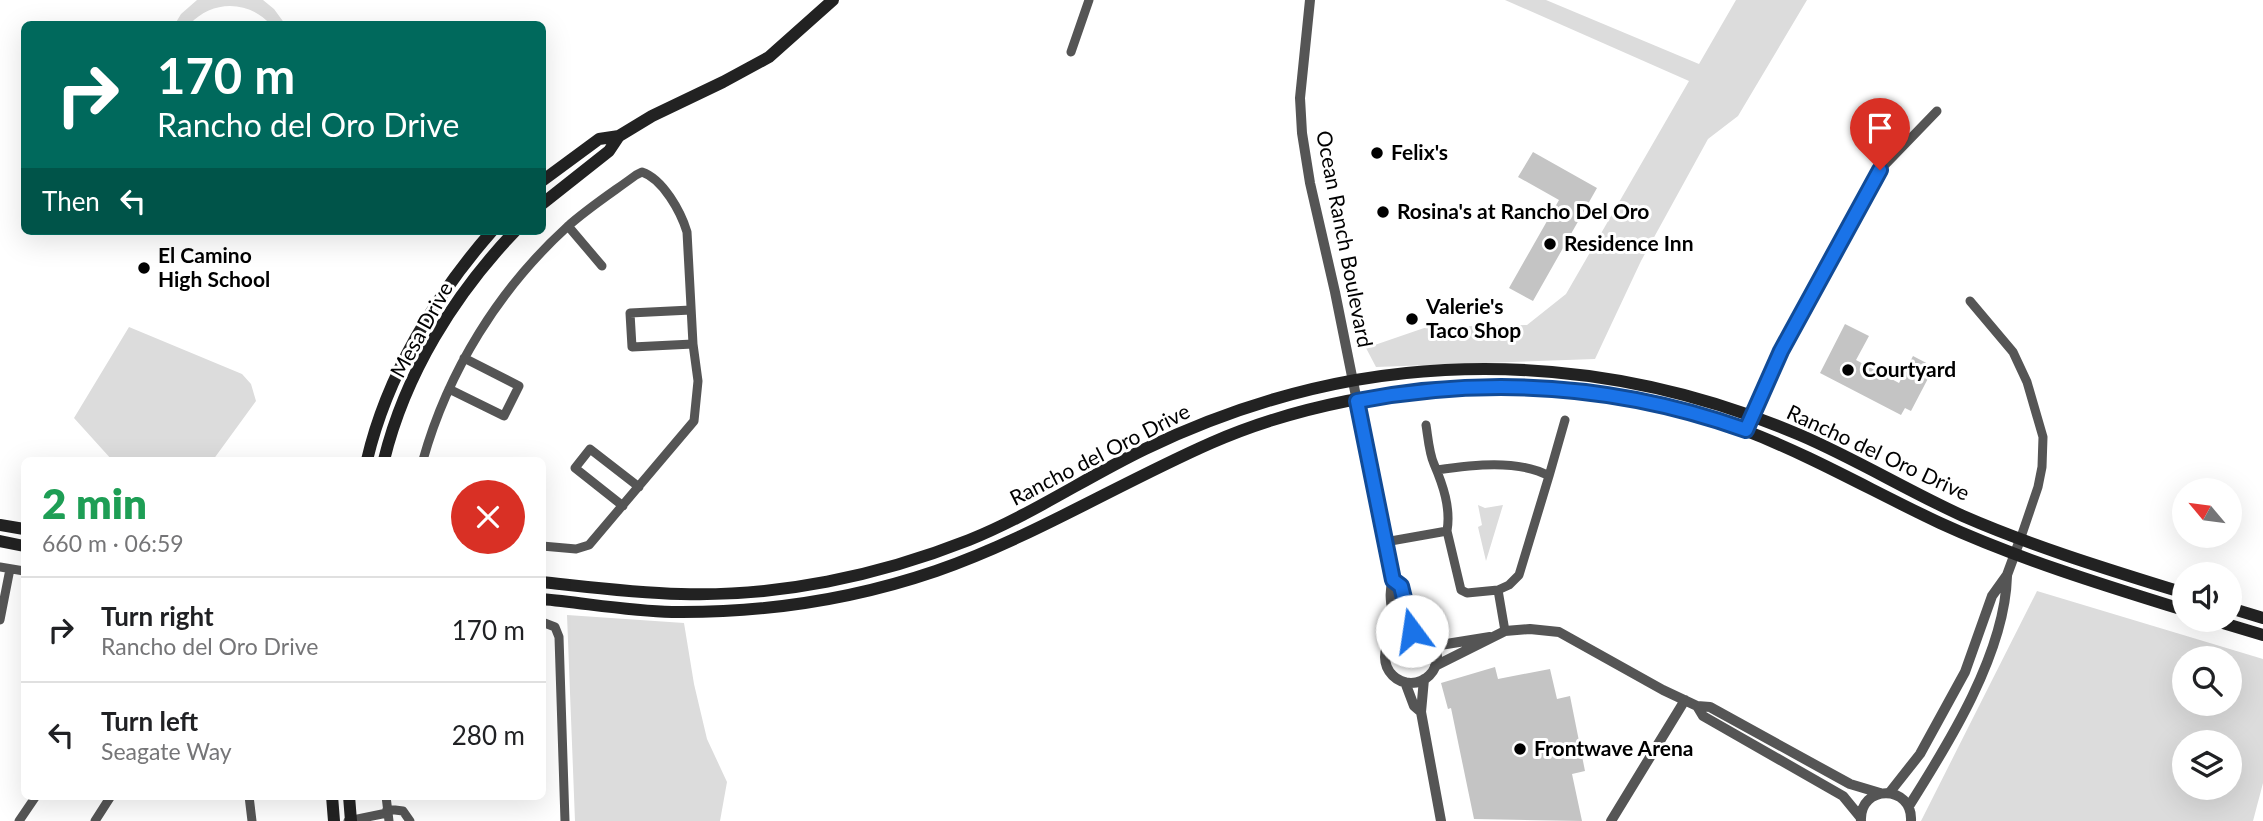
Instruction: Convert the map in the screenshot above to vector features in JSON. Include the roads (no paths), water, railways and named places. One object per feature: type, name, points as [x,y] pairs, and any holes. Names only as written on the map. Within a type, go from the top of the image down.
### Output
[{"type":"main road","points":[[546,178],[599,139],[619,136],[652,116],[769,57],[833,0]]},
{"type":"main road","points":[[546,202],[609,151],[619,136]]},
{"type":"main road","name":"Mesa Drive","points":[[369,457],[381,415],[420,330],[461,267],[489,235]]},
{"type":"main road","name":"Mesa Drive","points":[[385,457],[398,418],[440,329],[476,276],[512,235]]},
{"type":"main road","name":"Rancho del Oro Drive","points":[[546,582],[683,594],[718,593],[800,586],[887,568],[944,549],[1013,521],[1142,450],[1205,423],[1290,394],[1353,380],[1448,369],[1553,372],[1672,391],[1751,416],[1801,436],[1960,514],[2172,589]]},
{"type":"main road","name":"Rancho del Oro Drive","points":[[546,599],[643,610],[729,611],[808,603],[872,589],[976,556],[1226,437],[1303,413],[1357,401],[1443,389],[1532,387],[1637,401],[1746,430],[1941,523],[2015,552],[2172,606]]},
{"type":"main road","points":[[0,525],[21,528]]},
{"type":"main road","points":[[0,541],[21,545]]},
{"type":"main road","points":[[546,588],[588,586]]},
{"type":"main road","points":[[2242,612],[2263,618]]},
{"type":"main road","points":[[2242,629],[2263,635]]},
{"type":"main road","points":[[332,800],[334,821]]},
{"type":"main road","points":[[349,800],[350,821]]},
{"type":"street","points":[[1071,52],[1088,0]]},
{"type":"street","name":"Ocean Ranch Boulevard","points":[[1310,0],[1300,98],[1302,133],[1310,183],[1393,580]]},
{"type":"street","points":[[1746,430],[1781,351],[1880,170],[1937,111]]},
{"type":"street","points":[[424,457],[449,389],[464,358],[483,326],[516,281],[568,226],[636,175],[642,172],[651,175],[683,220],[687,232],[693,344],[698,382],[694,421],[589,545],[576,549],[546,546]]},
{"type":"street","points":[[568,226],[602,266]]},
{"type":"street","points":[[1861,819],[1868,799],[1885,792],[1905,776],[1941,719],[1965,672],[1992,596],[2007,575],[2038,487],[2044,452],[2043,437],[2027,382],[2013,352],[1970,301]]},
{"type":"street","points":[[691,310],[631,313],[632,347],[693,344]]},
{"type":"street","points":[[449,389],[504,416],[519,386],[464,358]]},
{"type":"street","points":[[1426,425],[1433,463],[1449,519],[1447,531],[1461,590],[1467,593],[1498,590],[1509,585],[1519,575],[1565,420]]},
{"type":"street","points":[[623,506],[575,468],[590,449],[639,487]]},
{"type":"street","points":[[1437,470],[1464,466],[1529,467],[1549,476]]},
{"type":"street","points":[[1385,542],[1447,531]]},
{"type":"street","points":[[0,620],[5,568]]},
{"type":"street","points":[[1909,806],[1947,746],[1984,667],[2006,598],[2007,575]]},
{"type":"street","points":[[1412,631],[1401,586],[1393,580],[1390,589],[1395,632],[1386,652],[1386,666],[1393,676],[1405,682],[1424,679]]},
{"type":"street","points":[[1498,590],[1501,634]]},
{"type":"street","points":[[546,624],[555,628],[559,638],[561,773],[565,821]]},
{"type":"street","points":[[1434,646],[1530,629],[1559,632],[1663,691],[1697,706],[1710,707],[1850,784],[1901,797],[1909,806],[1911,821]]},
{"type":"street","points":[[1393,639],[1412,631],[1425,636],[1434,646],[1435,666]]},
{"type":"street","points":[[1441,821],[1421,712],[1424,679],[1435,666],[1501,634]]},
{"type":"street","points":[[1405,682],[1414,706],[1421,712]]},
{"type":"street","points":[[1611,821],[1685,700]]},
{"type":"street","points":[[1697,706],[1703,716],[1843,796],[1861,819]]},
{"type":"street","points":[[19,821],[33,800]]},
{"type":"street","points":[[95,821],[108,800]]},
{"type":"street","points":[[249,800],[252,821]]},
{"type":"street","points":[[350,821],[403,811],[410,821]]},
{"type":"place","name":"Felix's","points":[[1377,153]]},
{"type":"place","name":"Rosina's at Rancho Del Oro","points":[[1383,212]]},
{"type":"place","name":"Residence Inn","points":[[1550,244]]},
{"type":"place","name":"El Camino High School","points":[[144,268]]},
{"type":"place","name":"Valerie's Taco Shop","points":[[1412,319]]},
{"type":"place","name":"Courtyard","points":[[1848,370]]},
{"type":"place","name":"Frontwave Arena","points":[[1520,749]]}]
